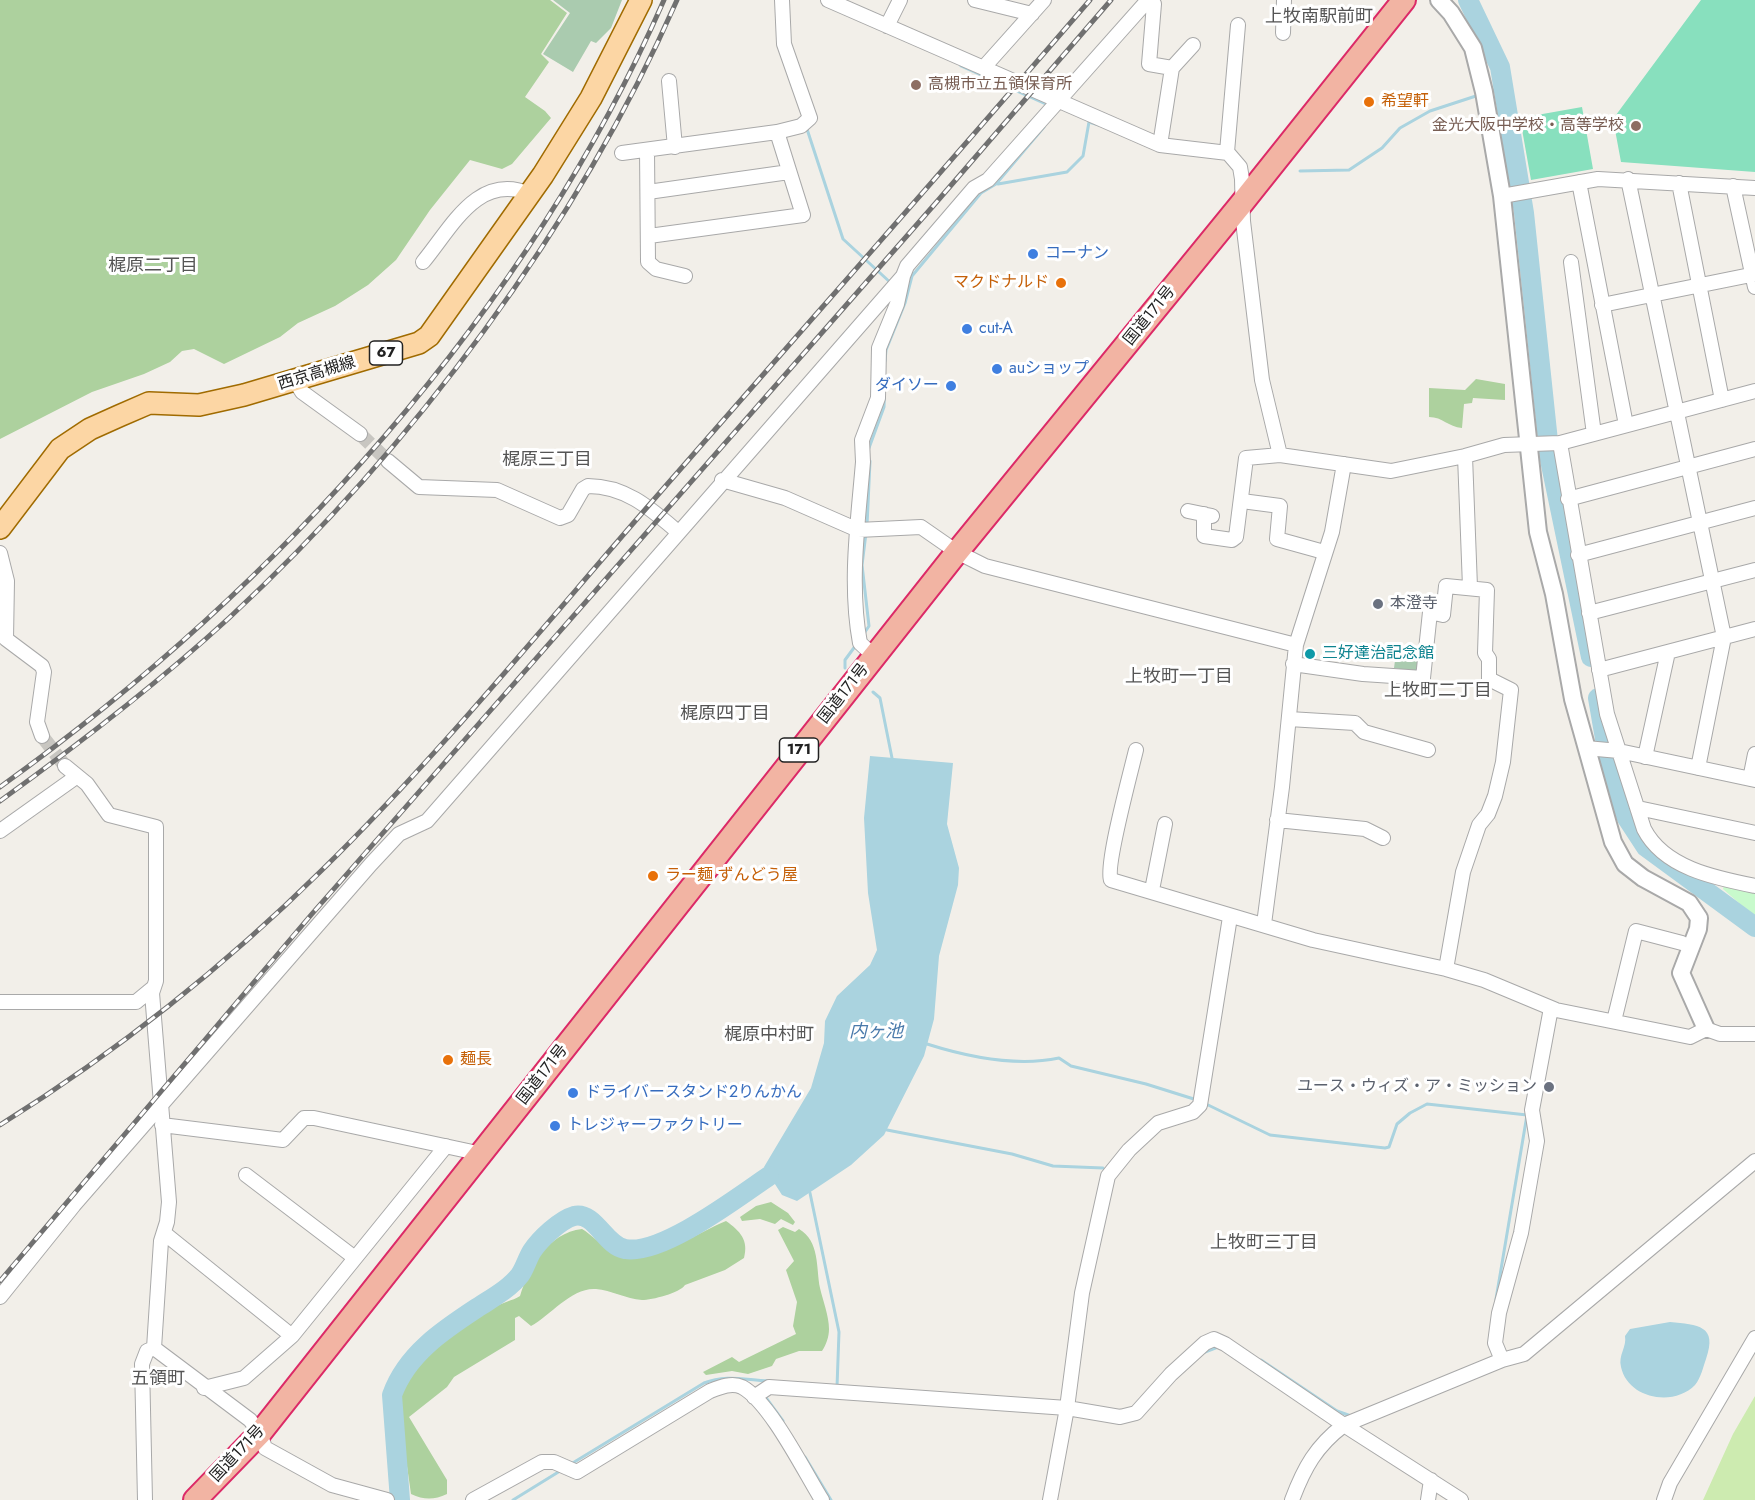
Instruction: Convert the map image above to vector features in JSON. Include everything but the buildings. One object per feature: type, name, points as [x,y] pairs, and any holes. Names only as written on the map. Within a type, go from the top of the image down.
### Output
[{"type":"highway","name":"国道171号","points":[[195,1500],[260,1433],[482,1154],[864,645],[957,552],[1242,203],[1404,0]]},
{"type":"main road","name":"西京高槻線","points":[[0,528],[60,449],[90,429],[149,404],[199,405],[295,381],[424,339],[433,330],[530,194],[591,98],[641,0]]},
{"type":"street","points":[[622,153],[777,132],[804,125],[810,118],[784,44],[782,0]]},
{"type":"street","points":[[828,0],[856,6],[887,26],[985,66],[1058,101],[1160,144],[1230,155],[1240,167],[1262,380],[1280,454]]},
{"type":"street","points":[[887,26],[900,0]]},
{"type":"street","points":[[975,0],[1032,14]]},
{"type":"street","points":[[985,66],[1044,0]]},
{"type":"street","points":[[864,645],[855,563],[863,462],[861,446],[878,398],[879,348],[907,266],[974,188],[988,180],[1149,0],[1154,4],[1149,64],[1172,68]]},
{"type":"street","points":[[1283,33],[1284,0]]},
{"type":"street","points":[[1439,0],[1451,13],[1473,48],[1479,64],[1507,195],[1528,444],[1538,532],[1554,594],[1572,699],[1613,842],[1625,864],[1643,878],[1689,903],[1699,918],[1698,929],[1681,973],[1706,1029]]},
{"type":"street","points":[[1230,155],[1238,25]]},
{"type":"street","points":[[1160,144],[1172,68],[1192,45]]},
{"type":"street","points":[[669,81],[675,147]]},
{"type":"street","points":[[649,236],[803,215],[777,132]]},
{"type":"street","points":[[647,150],[648,262],[656,269],[684,276]]},
{"type":"street","points":[[648,192],[789,172]]},
{"type":"street","points":[[1507,195],[1598,179],[1755,188]]},
{"type":"street","points":[[1628,179],[1675,412],[1724,636],[1698,768]]},
{"type":"street","points":[[1579,182],[1626,425]]},
{"type":"street","points":[[1678,183],[1722,400]]},
{"type":"street","points":[[1602,305],[1700,286],[1754,279],[1733,186]]},
{"type":"street","points":[[423,262],[478,196],[509,187],[530,194]]},
{"type":"street","points":[[1571,262],[1594,434]]},
{"type":"street","points":[[0,1296],[161,1104],[399,834],[427,821],[722,480],[898,287]]},
{"type":"street","points":[[295,381],[302,392],[360,434]]},
{"type":"street","points":[[1188,511],[1208,515],[1204,536],[1232,540],[1236,537],[1246,458],[1280,454],[1391,471],[1465,456],[1503,445],[1560,443],[1755,391]]},
{"type":"street","points":[[1560,443],[1607,714],[1652,844],[1674,860],[1713,878],[1755,886]]},
{"type":"street","points":[[1568,499],[1755,449]]},
{"type":"street","points":[[1465,456],[1470,587]]},
{"type":"street","points":[[388,461],[419,487],[497,490],[560,518],[568,515],[583,489],[588,486],[626,494],[639,498],[678,532]]},
{"type":"street","points":[[1264,924],[1296,645],[1338,506],[1344,464]]},
{"type":"street","points":[[722,480],[785,498],[858,530],[921,527],[957,552],[985,566],[1296,645]]},
{"type":"street","points":[[1242,501],[1280,506],[1277,539],[1324,552]]},
{"type":"street","points":[[1578,555],[1755,508]]},
{"type":"street","points":[[0,554],[7,580],[6,639],[42,666],[44,672],[38,715],[42,736]]},
{"type":"street","points":[[1589,613],[1755,570]]},
{"type":"street","points":[[1298,583],[1312,587]]},
{"type":"street","points":[[1293,664],[1363,674],[1423,678],[1430,612],[1443,615],[1446,586],[1487,590],[1485,653],[1489,659],[1489,679],[1511,690],[1510,707],[1495,796],[1488,814],[1479,825],[1463,872],[1446,969]]},
{"type":"street","points":[[1599,670],[1755,629]]},
{"type":"street","points":[[1645,757],[1668,652]]},
{"type":"street","points":[[1289,719],[1355,723],[1364,732],[1428,750]]},
{"type":"street","points":[[1587,748],[1619,751],[1752,780],[1755,754]]},
{"type":"street","points":[[1136,750],[1109,875],[1111,880],[1152,890],[1313,940],[1446,969],[1484,980],[1551,1008],[1690,1037],[1706,1029],[1720,1034],[1755,1034]]},
{"type":"street","points":[[65,766],[87,784],[109,815],[156,827],[156,981],[153,988],[169,1202],[161,1241],[154,1348]]},
{"type":"street","points":[[0,831],[76,777]]},
{"type":"street","points":[[1638,808],[1755,833]]},
{"type":"street","points":[[1277,820],[1365,828],[1383,838]]},
{"type":"street","points":[[1152,890],[1165,824]]},
{"type":"street","points":[[1050,1500],[1067,1408],[1082,1293],[1108,1176],[1129,1150],[1158,1123],[1193,1112],[1200,1105],[1230,916]]},
{"type":"street","points":[[1614,1021],[1636,931],[1682,943]]},
{"type":"street","points":[[0,1002],[135,1002],[153,988]]},
{"type":"street","points":[[1502,1360],[1495,1343],[1496,1333],[1521,1233],[1537,1141],[1532,1110],[1551,1008]]},
{"type":"street","points":[[162,1125],[283,1140],[304,1118],[314,1118],[482,1154]]},
{"type":"street","points":[[204,1388],[244,1378],[292,1336],[446,1146]]},
{"type":"street","points":[[1292,1500],[1312,1455],[1326,1438],[1344,1425],[1524,1353],[1755,1161]]},
{"type":"street","points":[[246,1175],[355,1258]]},
{"type":"street","points":[[164,1233],[292,1336]]},
{"type":"street","points":[[1664,1500],[1670,1483],[1755,1338]]},
{"type":"street","points":[[754,1397],[770,1387],[1067,1408],[1120,1417],[1136,1413],[1179,1366],[1205,1343],[1214,1339],[1225,1344],[1344,1425],[1461,1500]]},
{"type":"street","points":[[154,1348],[204,1388],[250,1420],[260,1433],[265,1448],[332,1485],[387,1500]]},
{"type":"street","points":[[145,1500],[142,1364],[147,1351],[154,1348]]},
{"type":"street","points":[[473,1500],[542,1462],[554,1462],[577,1472],[718,1387],[735,1385],[754,1397],[766,1409],[822,1500]]},
{"type":"street","points":[[1428,1500],[1431,1480]]},
{"type":"green space","points":[[0,0],[550,0],[567,13],[541,54],[549,62],[525,97],[551,118],[512,164],[502,169],[470,160],[430,210],[396,260],[368,285],[335,306],[298,323],[280,337],[224,364],[194,349],[182,351],[170,362],[144,374],[92,392],[0,439]]},
{"type":"green space","points":[[553,0],[622,0],[611,28],[596,43],[591,41],[573,72],[543,54],[570,13]]},
{"type":"green space","points":[[1701,0],[1755,0],[1755,172],[1621,162],[1613,119]]},
{"type":"green space","points":[[1582,107],[1593,169],[1531,180],[1520,118]]},
{"type":"green space","points":[[1476,379],[1505,384],[1505,400],[1473,398],[1472,403],[1464,404],[1462,428],[1429,417],[1429,388],[1465,390]]},
{"type":"green space","points":[[1397,646],[1420,650],[1416,672],[1394,668]]},
{"type":"green space","points":[[1724,884],[1755,891],[1755,917],[1723,889]]},
{"type":"green space","points":[[771,1202],[788,1213],[795,1222],[793,1225],[781,1219],[775,1224],[760,1219],[742,1221],[740,1217],[756,1206]]},
{"type":"green space","points":[[726,1221],[742,1236],[745,1252],[744,1258],[725,1270],[659,1297],[642,1300],[602,1290],[587,1290],[570,1297],[531,1326],[519,1316],[515,1318],[515,1340],[454,1377],[447,1387],[409,1417],[447,1480],[447,1494],[442,1496],[429,1498],[411,1494],[398,1403],[402,1389],[422,1361],[451,1335],[495,1307],[520,1296],[535,1263],[550,1244],[559,1237],[582,1229],[608,1248],[623,1254],[639,1256],[668,1249]]},
{"type":"green space","points":[[783,1227],[795,1232],[799,1229],[811,1240],[814,1248],[820,1288],[829,1324],[825,1346],[822,1351],[799,1351],[776,1359],[772,1366],[748,1374],[732,1371],[706,1375],[703,1372],[732,1357],[739,1362],[796,1334],[793,1326],[797,1302],[786,1270],[794,1261],[778,1230]]},
{"type":"green space","points":[[1755,1396],[1755,1500],[1703,1500],[1733,1434]]},
{"type":"water","name":"内ヶ池","points":[[870,756],[953,763],[947,824],[959,868],[958,885],[939,956],[934,1019],[924,1056],[884,1135],[851,1165],[797,1201],[782,1195],[764,1167],[811,1088],[824,1043],[825,1021],[837,996],[870,965],[877,950],[868,893],[864,818]]},
{"type":"water","points":[[1670,1322],[1697,1326],[1707,1333],[1709,1348],[1702,1372],[1695,1385],[1676,1396],[1664,1397],[1642,1393],[1625,1378],[1621,1367],[1625,1336],[1630,1329]]},
{"type":"waterway","points":[[1468,0],[1500,67],[1524,213],[1550,460],[1591,657]]},
{"type":"waterway","points":[[961,66],[1048,105]]},
{"type":"waterway","points":[[1491,91],[1504,87]]},
{"type":"waterway","points":[[1300,171],[1349,170],[1382,148],[1400,128],[1430,111],[1479,95]]},
{"type":"waterway","points":[[998,184],[1067,172],[1083,156],[1089,122],[1099,125]]},
{"type":"waterway","points":[[806,126],[843,239],[892,284]]},
{"type":"waterway","points":[[885,361],[886,350],[905,303],[912,276],[981,193],[996,184],[1044,127]]},
{"type":"waterway","points":[[869,448],[884,407],[885,377]]},
{"type":"waterway","points":[[867,526],[870,461]]},
{"type":"waterway","points":[[863,635],[869,626],[862,565],[866,533]]},
{"type":"waterway","points":[[845,668],[845,660],[856,645]]},
{"type":"waterway","points":[[873,692],[880,698],[892,758]]},
{"type":"waterway","points":[[1598,698],[1613,785],[1627,818],[1646,847],[1755,927]]},
{"type":"waterway","points":[[927,1044],[959,1053],[1010,1061],[1043,1061],[1059,1058],[1071,1066],[1146,1084],[1197,1100]]},
{"type":"waterway","points":[[1204,1103],[1270,1135],[1385,1148],[1389,1147],[1397,1124],[1410,1113],[1427,1104],[1527,1115],[1496,1299]]},
{"type":"waterway","points":[[887,1130],[1012,1154],[1053,1166],[1103,1168]]},
{"type":"waterway","points":[[400,1500],[392,1395],[399,1380],[417,1354],[428,1343],[516,1280],[532,1251],[551,1230],[569,1218],[581,1216],[594,1223],[618,1247],[640,1249],[678,1235],[769,1176]]},
{"type":"waterway","points":[[810,1193],[839,1332],[837,1387]]},
{"type":"waterway","points":[[1205,1352],[1218,1347]]},
{"type":"waterway","points":[[1261,1360],[1337,1411],[1351,1416]]},
{"type":"waterway","points":[[571,1464],[704,1383],[728,1378],[768,1381]]},
{"type":"waterway","points":[[764,1395],[783,1421]]},
{"type":"waterway","points":[[805,1457],[831,1500]]},
{"type":"waterway","points":[[513,1500],[560,1471]]},
{"type":"tunnel","points":[[360,434],[388,461]]},
{"type":"tunnel","points":[[42,736],[65,766]]},
{"type":"railway","points":[[0,787],[102,709],[201,625],[295,534],[384,437],[466,334],[541,227],[607,116],[664,0]]},
{"type":"railway","points":[[0,801],[117,713],[229,618],[362,482],[484,331],[539,251],[590,169],[637,85],[677,0]]},
{"type":"railway","points":[[0,1125],[127,1038],[208,974],[285,906],[364,827],[486,694],[1090,0]]},
{"type":"railway","points":[[0,1281],[311,915],[1111,0]]},
{"type":"place","name":"高槻市立五領保育所","points":[[916,85]]},
{"type":"place","name":"希望軒","points":[[1369,102]]},
{"type":"place","name":"金光大阪中学校・高等学校","points":[[1636,126]]},
{"type":"place","name":"コーナン","points":[[1033,254]]},
{"type":"place","name":"マクドナルド","points":[[1061,283]]},
{"type":"place","name":"cut-A","points":[[967,329]]},
{"type":"place","name":"auショップ","points":[[997,369]]},
{"type":"place","name":"ダイソー","points":[[951,386]]},
{"type":"place","name":"本澄寺","points":[[1378,604]]},
{"type":"place","name":"三好達治記念館","points":[[1310,654]]},
{"type":"place","name":"ラー麺 ずんどう屋","points":[[653,876]]},
{"type":"place","name":"麺長","points":[[448,1060]]},
{"type":"place","name":"ユース・ウィズ・ア・ミッション","points":[[1549,1087]]},
{"type":"place","name":"ドライバースタンド2りんかん","points":[[573,1093]]},
{"type":"place","name":"トレジャーファクトリー","points":[[555,1126]]},
{"type":"district","name":"上牧南駅前町","points":[[1319,18]]},
{"type":"district","name":"梶原二丁目","points":[[153,267]]},
{"type":"district","name":"梶原三丁目","points":[[547,461]]},
{"type":"district","name":"上牧町一丁目","points":[[1179,678]]},
{"type":"district","name":"上牧町二丁目","points":[[1438,692]]},
{"type":"district","name":"梶原四丁目","points":[[725,715]]},
{"type":"district","name":"梶原中村町","points":[[769,1036]]},
{"type":"district","name":"上牧町三丁目","points":[[1264,1244]]},
{"type":"district","name":"五領町","points":[[158,1380]]}]
